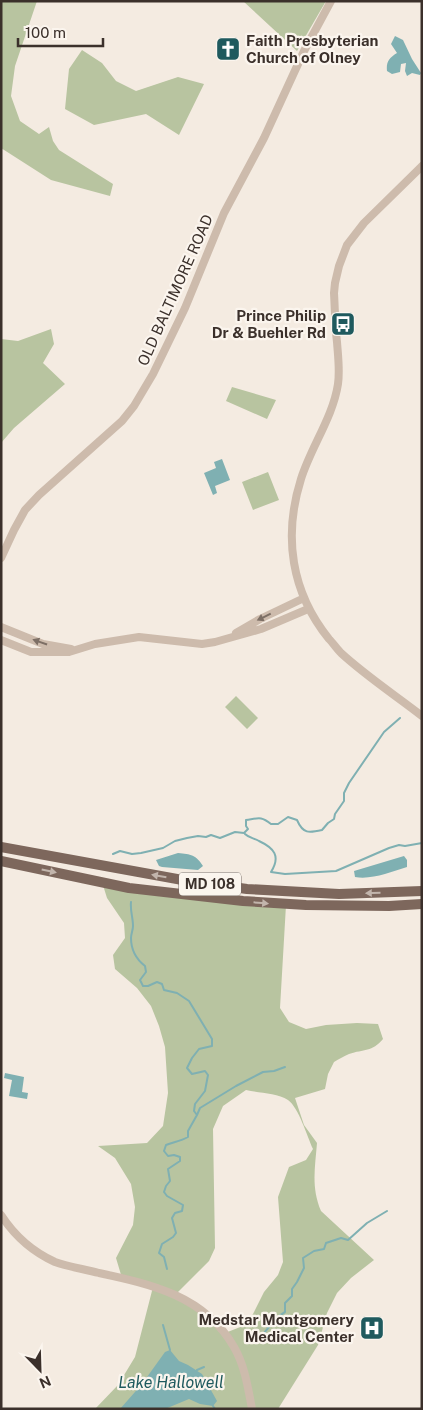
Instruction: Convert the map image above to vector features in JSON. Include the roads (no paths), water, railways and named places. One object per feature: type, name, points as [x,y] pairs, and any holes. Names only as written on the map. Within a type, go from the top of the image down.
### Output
[{"type":"main road","name":"MD 108","points":[[1,847],[188,881],[247,889],[339,894],[422,891]]},
{"type":"main road","name":"MD 108","points":[[1,861],[129,888],[243,902],[324,906],[422,904]]},
{"type":"street","name":"OLD BALTIMORE ROAD","points":[[1,558],[25,510],[41,493],[122,421],[134,406],[153,374],[185,308],[224,213],[264,138],[304,51],[331,1]]},
{"type":"street","points":[[422,166],[364,224],[347,245],[339,266],[334,293],[339,371],[338,384],[334,400],[301,478],[293,510],[291,538],[297,577],[308,609],[320,627],[340,652],[422,716]]},
{"type":"street","points":[[226,639],[260,618],[304,598]]},
{"type":"street","points":[[1,640],[31,652],[80,650],[95,644],[138,637],[193,644],[215,642],[261,629],[308,609]]},
{"type":"street","points":[[1,627],[43,644],[80,650]]},
{"type":"street","points":[[1,1215],[15,1234],[33,1250],[55,1262],[138,1281],[176,1294],[208,1316],[225,1333],[234,1347],[241,1362],[252,1409]]},
{"type":"water","points":[[395,36],[403,40],[421,73],[420,75],[412,73],[407,76],[405,71],[406,63],[401,64],[400,72],[392,74],[387,71],[389,60],[397,53],[391,44]]},
{"type":"water","points":[[222,459],[230,480],[215,486],[217,493],[213,495],[204,473],[216,468],[214,462]]},
{"type":"water","points":[[178,853],[193,856],[203,866],[198,870],[162,867],[159,866],[156,860]]},
{"type":"water","points":[[404,856],[407,860],[407,867],[374,876],[355,877],[354,871]]},
{"type":"water","points":[[5,1073],[24,1077],[22,1092],[28,1093],[27,1099],[9,1096],[12,1080],[4,1078]]},
{"type":"water","name":"Lake Hallowell","points":[[170,1350],[179,1361],[202,1374],[217,1401],[213,1406],[200,1404],[189,1399],[165,1409],[120,1409],[142,1384],[165,1352]]},
{"type":"waterway","points":[[113,854],[120,851],[132,854],[141,853],[163,848],[175,841],[198,836],[206,837],[211,835],[220,838],[235,832],[244,833],[248,829],[246,820],[257,818],[271,824],[278,824],[288,817],[297,820],[304,830],[313,832],[322,830],[334,819],[335,814],[344,801],[344,793],[349,783],[384,732],[400,718]]},
{"type":"waterway","points":[[245,834],[272,850],[276,857],[271,872],[285,874],[336,871],[389,848],[422,843]]},
{"type":"waterway","points":[[131,902],[133,926],[131,942],[137,957],[145,966],[146,972],[140,980],[143,986],[157,982],[162,984],[164,990],[177,993],[189,1001],[212,1039],[212,1046],[199,1049],[187,1068],[192,1074],[205,1071],[208,1075],[205,1091],[195,1104],[194,1111],[197,1115],[188,1131],[188,1137],[166,1145],[164,1151],[168,1156],[180,1157],[180,1161],[168,1169],[170,1181],[164,1192],[167,1196],[183,1205],[182,1211],[175,1213],[172,1218],[176,1233],[162,1244],[159,1253],[164,1257],[167,1269]]},
{"type":"waterway","points":[[197,1115],[200,1108],[236,1086],[263,1072],[285,1067]]},
{"type":"waterway","points":[[257,1341],[274,1321],[285,1312],[285,1303],[292,1296],[292,1289],[304,1268],[303,1258],[314,1251],[324,1249],[326,1243],[341,1238],[348,1240],[367,1223],[387,1211]]},
{"type":"waterway","points":[[163,1325],[170,1350]]},
{"type":"waterway","points":[[197,1370],[204,1367]]},
{"type":"place","name":"Faith Presbyterian Church of Olney","points":[[228,49]]},
{"type":"place","name":"Prince Philip Dr & Buehler Rd","points":[[343,324]]},
{"type":"place","name":"Medstar Montgomery Medical Center","points":[[372,1328]]}]
